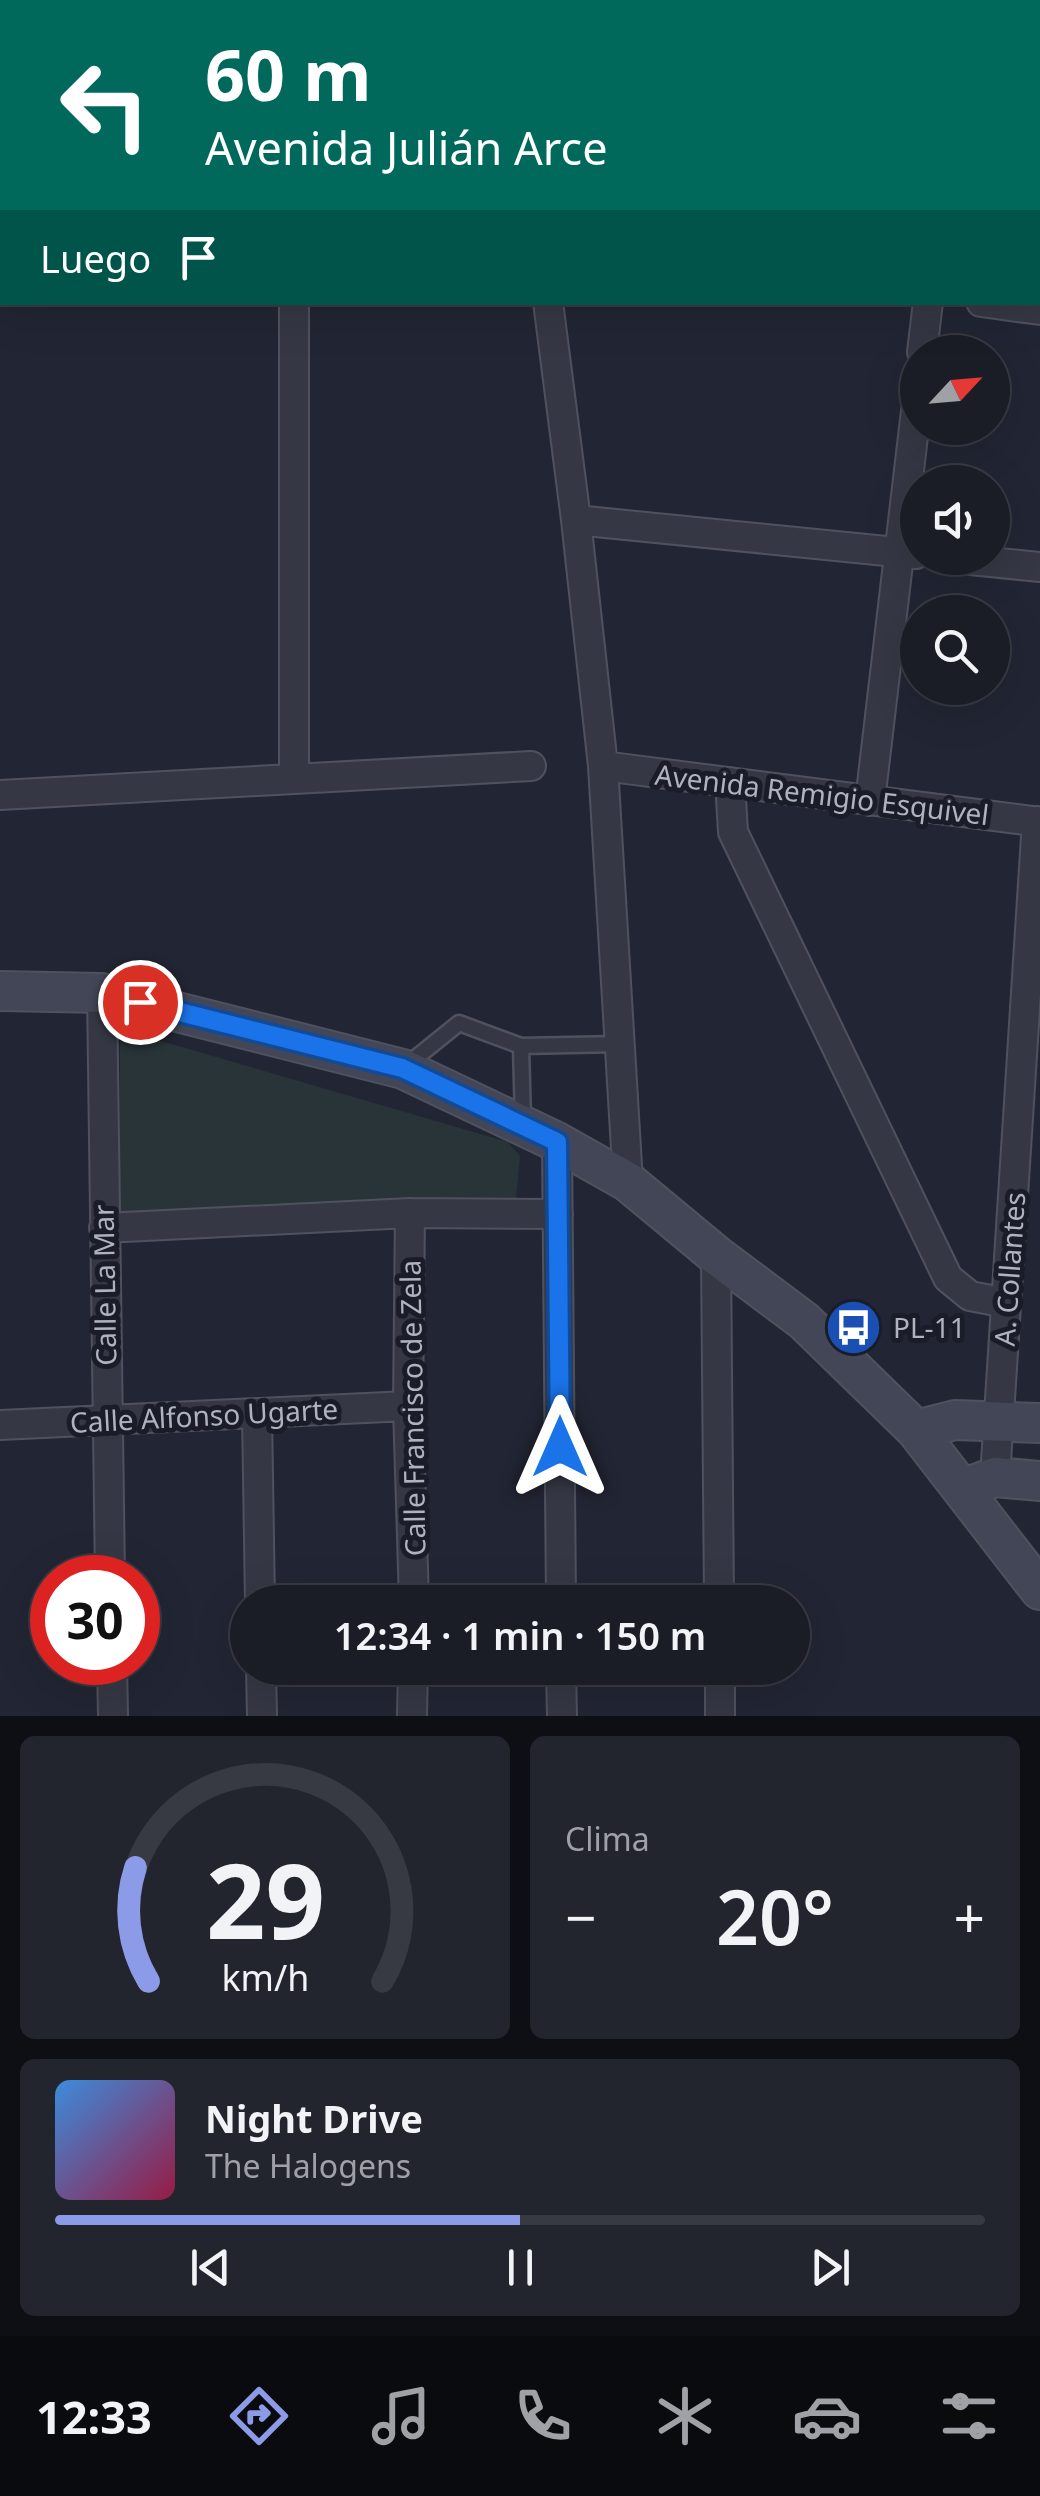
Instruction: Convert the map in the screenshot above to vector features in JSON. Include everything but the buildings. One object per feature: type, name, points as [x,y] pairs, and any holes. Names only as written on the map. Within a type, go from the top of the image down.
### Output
[{"type":"main road","points":[[0,990],[102,993],[402,1068],[540,1134],[628,1182],[804,1321],[916,1430],[978,1483],[1040,1590]]},
{"type":"main road","points":[[916,1430],[956,1420],[1040,1423]]},
{"type":"main road","points":[[978,1483],[1040,1481]]},
{"type":"street","points":[[294,305],[294,779]]},
{"type":"street","points":[[548,305],[603,766],[628,1182]]},
{"type":"street","points":[[924,335],[928,305]]},
{"type":"street","points":[[1003,305],[1040,310]]},
{"type":"street","points":[[576,520],[900,552]]},
{"type":"street","points":[[1010,564],[1040,567]]},
{"type":"street","points":[[870,801],[906,575]]},
{"type":"street","points":[[0,795],[530,766]]},
{"type":"street","name":"Avenida Remigio Esquivel","points":[[603,766],[1039,821]]},
{"type":"street","points":[[730,782],[734,832],[948,1278],[970,1296],[1006,1303]]},
{"type":"street","name":"A. Collantes","points":[[978,1483],[999,1420],[1039,821]]},
{"type":"street","name":"Calle La Mar","points":[[102,993],[109,1555]]},
{"type":"street","points":[[540,1134],[558,1214],[561,1585]]},
{"type":"street","points":[[104,1228],[410,1213],[558,1214]]},
{"type":"street","name":"Calle Francisco de Zela","points":[[410,1213],[408,1406],[413,1585]]},
{"type":"street","points":[[716,1255],[719,1585]]},
{"type":"street","name":"Calle Alfonso Ugarte","points":[[0,1425],[408,1406]]},
{"type":"street","points":[[258,1413],[260,1585]]},
{"type":"street","points":[[112,1685],[113,1716]]},
{"type":"street","points":[[261,1685],[262,1716]]},
{"type":"street","points":[[412,1716],[413,1685]]},
{"type":"street","points":[[562,1685],[562,1716]]},
{"type":"street","points":[[720,1685],[720,1716]]},
{"type":"lane","points":[[402,1068],[459,1023],[522,1046],[620,1044]]},
{"type":"lane","points":[[522,1046],[540,1134]]},
{"type":"shaded area","points":[[120,1029],[508,1142],[520,1156],[516,1198],[120,1217]]},
{"type":"place","name":"PL-11","points":[[854,1327]]},
{"type":"route","points":[[140,1002],[402,1068],[557,1142],[560,1447]]}]
